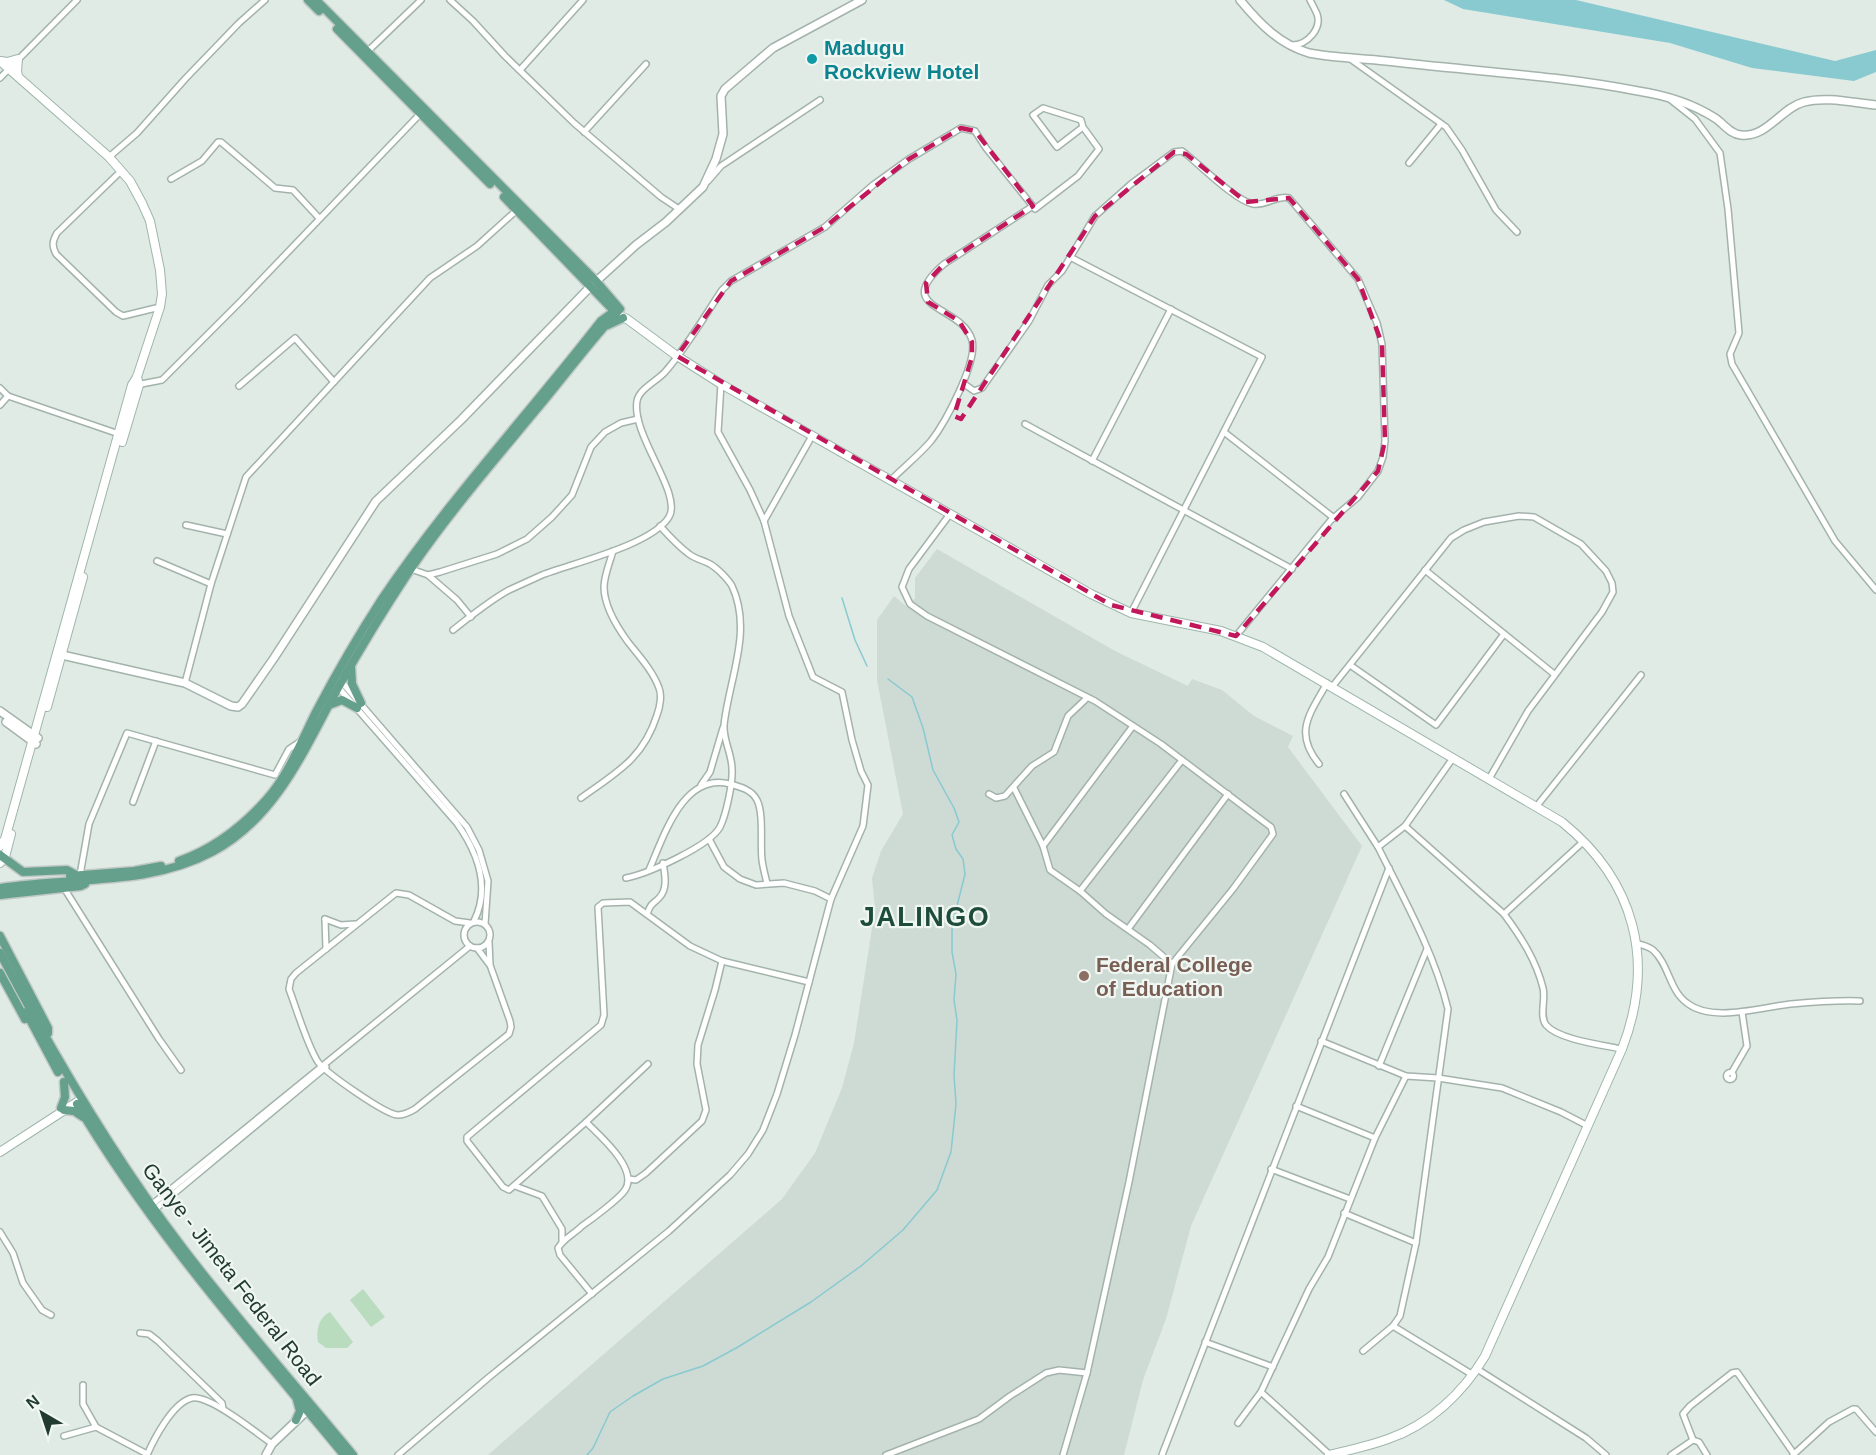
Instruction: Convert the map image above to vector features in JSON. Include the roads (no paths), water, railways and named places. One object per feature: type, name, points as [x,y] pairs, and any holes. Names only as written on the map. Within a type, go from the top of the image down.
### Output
[{"type":"main road","points":[[308,0],[519,208],[620,313]]},
{"type":"main road","points":[[316,0],[368,51],[423,112]]},
{"type":"main road","points":[[0,61],[18,59],[18,76]]},
{"type":"main road","points":[[0,61],[109,157],[121,171],[137,193],[150,221],[160,270],[162,294],[160,307],[119,435],[2,858],[23,872],[68,870],[78,875]]},
{"type":"main road","points":[[593,284],[604,300],[620,313],[677,356],[721,384],[1090,594],[1131,613],[1236,636],[1263,647],[1562,822],[1584,841],[1607,868],[1629,914],[1636,943],[1637,995],[1632,1020],[1622,1049],[1498,1329],[1475,1372],[1441,1409],[1411,1429],[1387,1440],[1330,1455]]},
{"type":"main road","points":[[1,888],[140,876],[170,870],[215,851],[238,835],[262,812],[281,791],[328,706],[337,682],[351,666],[411,569],[476,483],[603,324],[604,300]]},
{"type":"main road","points":[[1,888],[78,875],[134,871],[167,865],[198,853],[220,841],[241,824],[268,798],[283,778],[337,682],[364,627],[432,528],[603,324],[620,313]]},
{"type":"main road","points":[[0,846],[5,839],[62,655],[136,382]]},
{"type":"main road","points":[[351,666],[352,684],[359,705]]},
{"type":"main road","points":[[328,706],[342,700],[359,705]]},
{"type":"main road","points":[[0,904],[3,899],[13,893],[81,886],[92,881]]},
{"type":"main road","points":[[1,888],[13,893]]},
{"type":"main road","points":[[0,936],[48,1028],[43,1038],[33,1033],[0,973]]},
{"type":"main road","name":"Ganye - Jimeta Federal Road","points":[[0,953],[64,1082],[87,1120],[151,1209],[311,1410],[352,1455]]},
{"type":"main road","name":"Ganye - Jimeta Federal Road","points":[[0,964],[90,1113],[199,1280],[294,1394],[311,1410],[344,1455]]},
{"type":"main road","points":[[61,1111],[65,1097],[64,1082]]},
{"type":"main road","points":[[1,1148],[76,1101]]},
{"type":"main road","points":[[61,1111],[74,1112],[87,1120]]},
{"type":"main road","points":[[294,1394],[300,1408],[295,1423],[307,1421],[320,1425]]},
{"type":"street","points":[[0,78],[77,0]]},
{"type":"street","points":[[109,157],[137,133],[186,78],[239,23],[265,0]]},
{"type":"street","points":[[368,51],[421,0]]},
{"type":"street","points":[[450,0],[584,132],[661,197],[679,209]]},
{"type":"street","points":[[520,70],[583,0]]},
{"type":"street","points":[[703,187],[719,151],[723,134],[721,96],[725,89],[773,48],[862,0]]},
{"type":"street","points":[[1240,0],[1262,26],[1288,45],[1309,53],[1534,76],[1641,91],[1670,99],[1715,118],[1736,134],[1743,136],[1761,131],[1792,107],[1804,102],[1818,100],[1876,105]]},
{"type":"street","points":[[1288,45],[1298,45],[1307,40],[1316,30],[1318,15],[1310,0]]},
{"type":"street","points":[[1347,57],[1441,124],[1462,150],[1496,210],[1517,232]]},
{"type":"street","points":[[584,132],[646,64]]},
{"type":"street","points":[[1670,99],[1695,119],[1720,153],[1728,210],[1739,333],[1731,354],[1732,364],[1835,541],[1876,590]]},
{"type":"street","points":[[62,655],[186,683],[231,706],[238,707],[274,658],[376,501],[461,420],[537,339],[593,284],[703,187],[721,166],[820,100]]},
{"type":"street","points":[[453,630],[508,591],[543,575],[639,540],[670,516],[672,502],[649,452],[638,419],[637,400],[645,389],[658,380],[677,356],[722,290],[731,281],[825,227],[873,185],[909,159],[960,128],[975,131],[1035,209],[1078,176],[1100,149],[1083,127],[1081,120],[1043,108],[1033,115],[1057,147],[1083,127]]},
{"type":"street","points":[[136,382],[162,380],[241,302],[423,112]]},
{"type":"street","points":[[1409,163],[1441,124]]},
{"type":"street","points":[[171,179],[202,161],[218,142],[221,142],[275,188],[293,190],[320,218]]},
{"type":"street","points":[[963,383],[974,391],[981,388],[1029,321],[1048,285],[1062,271],[1095,216],[1107,204],[1174,153],[1182,151],[1246,202],[1258,204],[1284,197],[1294,203],[1358,279],[1377,323],[1382,344],[1385,441],[1383,457],[1378,471],[1363,490],[1334,518],[1236,636]]},
{"type":"street","points":[[121,171],[57,233],[52,241],[53,248],[56,254],[116,312],[123,316],[160,307]]},
{"type":"street","points":[[891,480],[932,439],[963,383],[972,357],[972,342],[966,327],[928,302],[923,292],[926,283],[944,264],[1033,206]]},
{"type":"street","points":[[186,683],[211,584],[246,477],[430,278],[477,246],[519,208]]},
{"type":"street","points":[[1070,257],[1262,357],[1131,613]]},
{"type":"street","points":[[1092,461],[1171,309]]},
{"type":"street","points":[[239,386],[295,338],[334,382]]},
{"type":"street","points":[[398,1455],[700,1203],[748,1154],[763,1130],[777,1094],[831,899],[862,826],[868,786],[852,740],[842,692],[813,678],[789,616],[764,521],[718,432],[721,384]]},
{"type":"street","points":[[0,388],[8,396],[119,435]]},
{"type":"street","points":[[0,405],[8,396]]},
{"type":"street","points":[[428,575],[489,557],[527,538],[552,517],[572,495],[591,447],[598,439],[621,423],[638,419]]},
{"type":"street","points":[[1025,424],[1292,569]]},
{"type":"street","points":[[1224,432],[1334,518]]},
{"type":"street","points":[[764,521],[812,436]]},
{"type":"street","points":[[950,514],[909,569],[902,587],[910,604],[927,616],[1088,698],[1133,726],[1228,794],[1270,827],[1273,834],[1233,889],[1172,964],[1129,1182],[1087,1373],[1063,1455]]},
{"type":"street","points":[[1319,764],[1310,753],[1305,741],[1304,728],[1330,685],[1350,665],[1451,538],[1484,522],[1534,517],[1581,544],[1606,571],[1612,583],[1613,592],[1602,612],[1528,711],[1490,779]]},
{"type":"street","points":[[186,525],[227,534]]},
{"type":"street","points":[[648,870],[670,820],[710,772],[724,727],[741,634],[739,608],[731,584],[712,565],[692,556],[660,526]]},
{"type":"street","points":[[581,798],[623,767],[641,750],[651,734],[660,707],[660,689],[609,610],[604,587],[613,551]]},
{"type":"street","points":[[157,561],[211,584]]},
{"type":"street","points":[[411,569],[428,575],[457,600],[471,616]]},
{"type":"street","points":[[1425,570],[1554,674]]},
{"type":"street","points":[[1350,665],[1436,724],[1504,634]]},
{"type":"street","points":[[1536,807],[1641,675]]},
{"type":"street","points":[[337,682],[460,818],[473,837],[485,866],[488,881],[485,924],[491,932],[490,965],[511,1028],[509,1034],[415,1109],[402,1115],[390,1113],[338,1080],[323,1067],[314,1053],[290,989],[296,973],[396,893],[409,895],[455,921],[485,924]]},
{"type":"street","points":[[988,794],[996,798],[1005,796],[1032,766],[1054,752],[1068,716],[1088,698]]},
{"type":"street","points":[[359,705],[456,822],[477,860],[482,903],[464,935]]},
{"type":"street","points":[[0,711],[35,739]]},
{"type":"street","points":[[0,716],[35,739]]},
{"type":"street","points":[[1043,846],[1133,726]]},
{"type":"street","points":[[626,878],[640,876],[648,870],[695,850],[719,828],[733,769],[726,748],[724,727]]},
{"type":"street","points":[[78,875],[89,824],[127,733],[275,775],[289,748],[303,739]]},
{"type":"street","points":[[133,801],[156,741]]},
{"type":"street","points":[[1378,847],[1405,826],[1453,758]]},
{"type":"street","points":[[1080,891],[1182,760]]},
{"type":"street","points":[[701,785],[717,781],[753,793],[759,802],[762,859],[767,883]]},
{"type":"street","points":[[1014,788],[1043,846],[1050,870],[1172,964]]},
{"type":"street","points":[[1128,929],[1228,794]]},
{"type":"street","points":[[1344,794],[1389,868],[1442,987],[1448,1009],[1416,1243],[1400,1316],[1393,1326],[1363,1351]]},
{"type":"street","points":[[1405,826],[1504,914],[1528,949],[1537,970],[1545,996],[1543,1018],[1546,1025],[1574,1040],[1622,1049]]},
{"type":"street","points":[[709,839],[724,867],[740,879],[756,885],[784,883],[815,891],[831,899]]},
{"type":"street","points":[[1504,914],[1584,841]]},
{"type":"street","points":[[647,914],[651,903],[660,898],[665,889],[663,863]]},
{"type":"street","points":[[1162,1455],[1389,868]]},
{"type":"street","points":[[64,888],[181,1070]]},
{"type":"street","points":[[648,1064],[509,1190],[503,1187],[466,1141],[467,1137],[601,1025],[604,1016],[598,906],[603,903],[630,902],[690,946],[722,961],[809,982]]},
{"type":"street","points":[[326,949],[325,919],[341,925],[357,923]]},
{"type":"street","points":[[455,921],[465,939],[490,965]]},
{"type":"street","points":[[151,1209],[330,1061],[473,947],[483,947],[489,942]]},
{"type":"street","points":[[1636,943],[1652,948],[1665,965],[1676,991],[1688,1004],[1708,1012],[1742,1012],[1788,1004],[1860,1001]]},
{"type":"street","points":[[1379,1066],[1426,949]]},
{"type":"street","points":[[629,1179],[636,1180],[646,1173],[702,1121],[706,1110],[697,1064],[698,1045],[722,961]]},
{"type":"street","points":[[1732,1072],[1747,1046],[1742,1012]]},
{"type":"street","points":[[1321,1041],[1406,1076],[1438,1078],[1502,1088],[1561,1112],[1588,1126]]},
{"type":"street","points":[[1238,1423],[1261,1392],[1309,1289],[1328,1257],[1375,1138],[1406,1076]]},
{"type":"street","points":[[1296,1106],[1375,1138]]},
{"type":"street","points":[[586,1122],[627,1169],[629,1179],[625,1190],[580,1229],[562,1241],[558,1248],[560,1255],[592,1294]]},
{"type":"street","points":[[1271,1169],[1350,1198]]},
{"type":"street","points":[[515,1186],[542,1196],[562,1229],[562,1241]]},
{"type":"street","points":[[1344,1213],[1416,1243]]},
{"type":"street","points":[[0,1232],[13,1253],[23,1283],[42,1310],[51,1315]]},
{"type":"street","points":[[1393,1326],[1586,1438],[1605,1455]]},
{"type":"street","points":[[140,1333],[149,1334],[158,1341],[178,1363],[222,1403],[223,1409]]},
{"type":"street","points":[[1205,1342],[1273,1367]]},
{"type":"street","points":[[886,1455],[979,1419],[1046,1373],[1059,1370],[1087,1373]]},
{"type":"street","points":[[1693,1440],[1683,1414],[1732,1373],[1737,1372],[1794,1454],[1829,1422],[1853,1409],[1860,1412],[1876,1432]]},
{"type":"street","points":[[83,1385],[83,1404],[96,1427],[147,1454],[171,1414],[187,1400],[199,1398],[223,1409],[272,1444]]},
{"type":"street","points":[[1261,1392],[1330,1455]]},
{"type":"street","points":[[266,1455],[272,1444],[311,1410]]},
{"type":"street","points":[[64,1436],[96,1427]]},
{"type":"street","points":[[1671,1455],[1693,1440]]},
{"type":"street","points":[[1693,1440],[1699,1442],[1707,1455]]},
{"type":"water","points":[[1444,0],[1576,0],[1835,61],[1876,50],[1876,72],[1854,81],[1752,68],[1670,43],[1463,9]]},
{"type":"waterway","points":[[842,598],[855,640],[867,666]]},
{"type":"waterway","points":[[587,1455],[593,1448],[610,1412],[663,1379],[703,1366],[738,1347],[811,1302],[861,1266],[903,1230],[937,1190],[951,1152],[956,1104],[954,1075],[957,1020],[954,1000],[956,974],[952,952],[952,926],[965,874],[963,859],[956,849],[952,835],[959,822],[933,770],[923,728],[912,697],[888,679]]},
{"type":"place","name":"Madugu Rockview Hotel","points":[[812,59]]},
{"type":"place","name":"Federal College of Education","points":[[1084,976]]},
{"type":"district","name":"JALINGO","points":[[925,917]]}]
